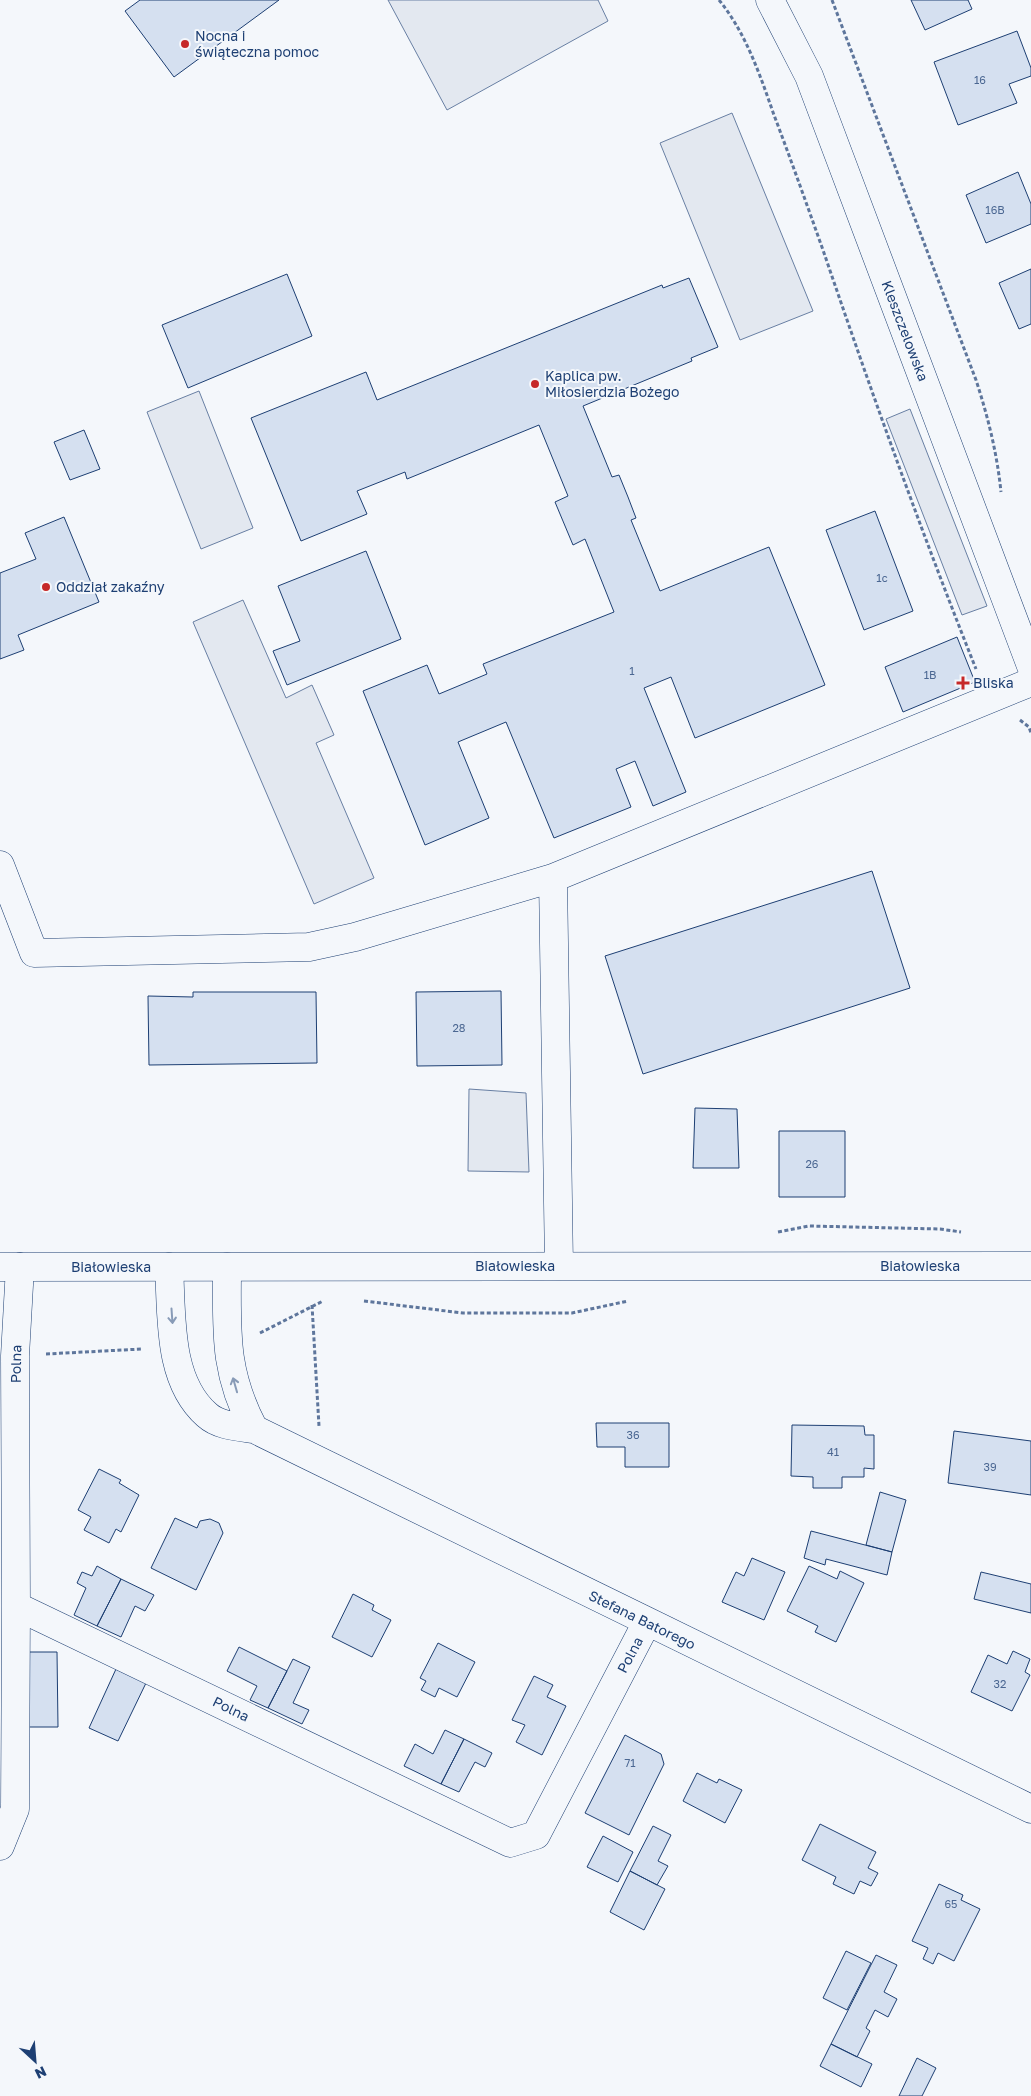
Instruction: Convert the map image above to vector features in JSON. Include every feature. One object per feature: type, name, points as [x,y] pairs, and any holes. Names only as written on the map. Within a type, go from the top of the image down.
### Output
[{"type":"street","name":"Kleszczelowska","points":[[770,0],[810,76],[1031,666]]},
{"type":"street","points":[[0,865],[34,953],[308,947],[355,937],[553,878],[1031,682]]},
{"type":"street","points":[[553,878],[560,1266]]},
{"type":"street","name":"Białowieska","points":[[10,1267],[1031,1266]]},
{"type":"street","name":"Polna","points":[[10,1267],[15,1356],[16,1606],[510,1843],[536,1835],[647,1622]]},
{"type":"street","name":"Stefana Batorego","points":[[169,1267],[174,1346],[181,1377],[189,1392],[208,1416],[229,1426],[254,1429],[1031,1809]]},
{"type":"street","points":[[227,1267],[226,1339],[230,1366],[242,1407],[254,1429]]},
{"type":"street","points":[[0,1846],[15,1809],[16,1606]]},
{"type":"path","points":[[719,0],[729,13],[753,57],[937,572],[988,700]]},
{"type":"path","points":[[832,0],[976,380],[990,424],[1002,498]]},
{"type":"shaded area","points":[[388,0],[598,0],[608,21],[447,110]]},
{"type":"shaded area","points":[[732,113],[813,311],[740,340],[660,143]]},
{"type":"shaded area","points":[[199,391],[253,528],[201,549],[147,412]]},
{"type":"shaded area","points":[[910,409],[987,606],[962,615],[886,419]]},
{"type":"shaded area","points":[[243,600],[286,698],[312,685],[334,735],[316,743],[374,878],[314,904],[193,622]]},
{"type":"shaded area","points":[[469,1089],[526,1093],[529,1172],[468,1171]]},
{"type":"building","name":"Nocna i świąteczna pomoc","points":[[140,0],[279,0],[174,77],[125,11]]},
{"type":"building","points":[[911,0],[968,0],[972,9],[925,30]]},
{"type":"building","points":[[1017,31],[1031,68],[1031,76],[1009,84],[1017,103],[958,125],[934,62]]},
{"type":"building","points":[[1018,172],[1031,204],[1031,224],[986,243],[966,195]]},
{"type":"building","points":[[1031,269],[1031,324],[1019,329],[999,283]]},
{"type":"building","points":[[287,274],[312,336],[188,388],[162,325]]},
{"type":"building","points":[[689,278],[718,347],[691,358],[692,361],[583,406],[612,477],[619,475],[636,518],[631,520],[660,591],[769,547],[825,685],[695,738],[671,677],[644,688],[686,792],[653,806],[635,761],[616,769],[631,807],[554,838],[506,722],[458,742],[489,818],[425,845],[363,691],[427,665],[439,694],[487,674],[483,664],[614,612],[585,539],[573,545],[555,502],[568,496],[539,425],[407,479],[405,472],[357,491],[367,514],[301,541],[251,418],[366,372],[377,400],[662,285],[663,288]]},
{"type":"building","points":[[84,430],[100,469],[70,480],[54,442]]},
{"type":"building","points":[[875,511],[913,611],[864,630],[826,530]]},
{"type":"building","name":"Oddział zakaźny","points":[[64,517],[99,602],[18,635],[24,650],[0,659],[0,573],[36,559],[25,533]]},
{"type":"building","points":[[366,551],[401,639],[287,685],[273,651],[300,641],[278,586]]},
{"type":"building","points":[[957,637],[975,682],[903,712],[885,667]]},
{"type":"building","points":[[872,871],[910,988],[643,1074],[605,956]]},
{"type":"building","points":[[501,991],[502,1065],[417,1066],[416,992]]},
{"type":"building","points":[[193,992],[316,992],[317,1063],[149,1065],[148,996],[193,997]]},
{"type":"building","points":[[695,1108],[737,1109],[739,1168],[693,1168]]},
{"type":"building","points":[[779,1131],[845,1131],[845,1197],[779,1197]]},
{"type":"building","points":[[596,1423],[669,1423],[669,1467],[625,1467],[625,1447],[597,1447]]},
{"type":"building","points":[[792,1425],[864,1426],[865,1435],[874,1435],[874,1469],[864,1468],[864,1477],[842,1477],[842,1488],[813,1488],[813,1477],[791,1476]]},
{"type":"building","points":[[954,1431],[1031,1441],[1031,1495],[948,1483]]},
{"type":"building","points":[[99,1469],[121,1480],[119,1483],[139,1495],[121,1532],[116,1529],[109,1543],[84,1530],[91,1517],[78,1510]]},
{"type":"building","points":[[880,1492],[906,1500],[892,1552],[866,1545]]},
{"type":"building","points":[[175,1518],[197,1528],[200,1521],[210,1519],[219,1523],[223,1533],[196,1590],[151,1568]]},
{"type":"building","points":[[811,1531],[892,1552],[887,1575],[826,1559],[825,1565],[804,1558]]},
{"type":"building","points":[[752,1558],[785,1572],[764,1620],[722,1602],[736,1572],[744,1576]]},
{"type":"building","points":[[97,1566],[121,1579],[97,1626],[74,1615],[86,1588],[77,1583],[82,1572],[92,1576]]},
{"type":"building","points":[[809,1566],[837,1579],[840,1571],[864,1583],[836,1642],[815,1632],[818,1626],[787,1611]]},
{"type":"building","points":[[981,1572],[1031,1584],[1031,1613],[974,1599]]},
{"type":"building","points":[[121,1579],[154,1595],[145,1611],[135,1606],[121,1637],[97,1626]]},
{"type":"building","points":[[353,1594],[374,1605],[372,1610],[391,1620],[372,1657],[332,1637]]},
{"type":"building","points":[[438,1643],[475,1662],[457,1697],[439,1688],[435,1697],[421,1690],[426,1681],[420,1678]]},
{"type":"building","points":[[239,1647],[287,1671],[268,1708],[250,1700],[257,1686],[227,1671]]},
{"type":"building","points":[[1013,1651],[1030,1659],[1025,1672],[1030,1675],[1012,1711],[971,1692],[988,1655],[1007,1664]]},
{"type":"building","points":[[27,1652],[57,1652],[58,1727],[28,1727]]},
{"type":"building","points":[[293,1659],[310,1667],[293,1703],[309,1710],[302,1724],[268,1708]]},
{"type":"building","points":[[116,1669],[146,1683],[118,1741],[89,1728]]},
{"type":"building","points":[[534,1676],[553,1685],[547,1697],[566,1706],[542,1755],[516,1742],[525,1725],[512,1720]]},
{"type":"building","points":[[445,1730],[464,1739],[441,1784],[404,1766],[415,1744],[433,1754]]},
{"type":"building","points":[[625,1735],[661,1754],[664,1764],[629,1835],[585,1813]]},
{"type":"building","points":[[464,1739],[492,1753],[485,1767],[475,1762],[459,1792],[441,1784]]},
{"type":"building","points":[[697,1773],[717,1783],[719,1779],[742,1790],[725,1823],[683,1801]]},
{"type":"building","points":[[820,1824],[876,1852],[868,1868],[878,1873],[871,1886],[860,1881],[854,1894],[833,1884],[836,1877],[802,1860]]},
{"type":"building","points":[[653,1826],[671,1835],[658,1861],[668,1866],[657,1885],[630,1871]]},
{"type":"building","points":[[603,1836],[633,1852],[618,1882],[587,1867]]},
{"type":"building","points":[[630,1871],[665,1889],[644,1930],[610,1912]]},
{"type":"building","points":[[939,1884],[963,1895],[961,1900],[980,1909],[954,1961],[938,1953],[933,1964],[923,1959],[928,1948],[912,1941]]},
{"type":"building","points":[[846,1951],[871,1963],[847,2010],[823,1998]]},
{"type":"building","points":[[876,1955],[897,1965],[884,1992],[897,1999],[888,2017],[875,2010],[866,2028],[870,2031],[857,2057],[831,2044]]},
{"type":"building","points":[[831,2044],[872,2064],[861,2087],[820,2066]]},
{"type":"building","points":[[917,2058],[936,2068],[922,2096],[899,2096]]},
{"type":"place","name":"Nocna i świąteczna pomoc","points":[[185,44]]},
{"type":"place","name":"Kaplica pw. Miłosierdzia Bożego","points":[[535,384]]},
{"type":"place","name":"Oddział zakaźny","points":[[46,587]]},
{"type":"place","name":"Bliska","points":[[963,683]]}]
